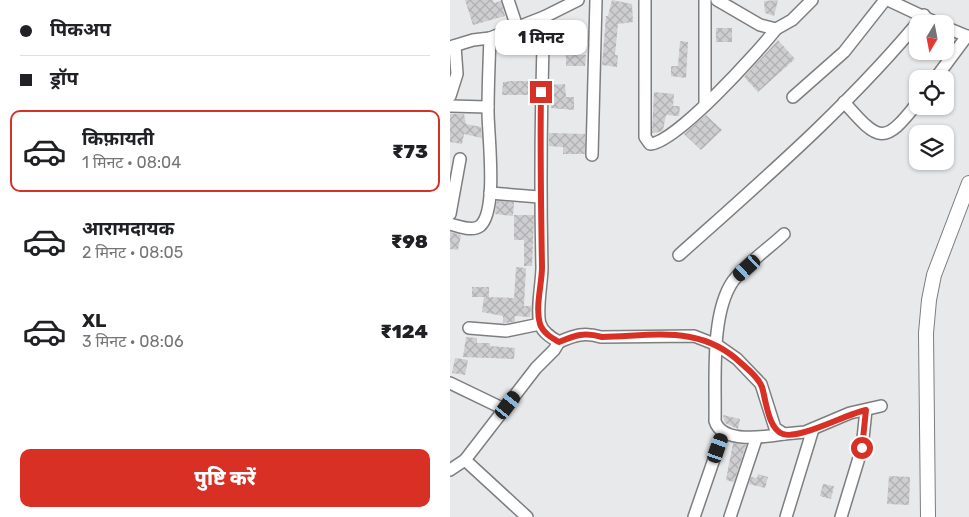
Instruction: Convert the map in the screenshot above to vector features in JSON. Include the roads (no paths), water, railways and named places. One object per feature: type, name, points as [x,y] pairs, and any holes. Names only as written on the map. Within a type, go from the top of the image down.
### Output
[{"type":"street","points":[[508,0],[517,27]]},
{"type":"street","points":[[592,155],[596,0]]},
{"type":"street","points":[[645,0],[645,137],[650,144],[659,142],[705,104],[761,48],[776,29],[792,20],[810,1]]},
{"type":"street","points":[[705,0],[705,104]]},
{"type":"street","points":[[717,0],[760,25],[776,29]]},
{"type":"street","points":[[793,97],[844,52],[885,0]]},
{"type":"street","points":[[888,0],[924,15]]},
{"type":"street","points":[[450,96],[457,74],[452,47],[490,38],[544,17],[572,1]]},
{"type":"street","points":[[544,17],[539,197],[542,269],[540,324],[546,333],[559,342]]},
{"type":"street","points":[[942,70],[968,36],[954,31]]},
{"type":"street","points":[[679,255],[794,153],[890,56],[909,33]]},
{"type":"street","points":[[450,224],[474,229],[478,228],[483,223],[490,193],[492,165],[488,107],[490,38]]},
{"type":"street","points":[[844,102],[866,127],[882,134],[889,134],[909,113]]},
{"type":"street","points":[[450,106],[488,107]]},
{"type":"street","points":[[450,214],[460,159]]},
{"type":"street","points":[[928,517],[926,333],[929,300],[934,275],[969,184]]},
{"type":"street","points":[[490,193],[539,197]]},
{"type":"street","points":[[784,234],[735,279],[722,300],[717,346],[715,421],[717,428],[724,433],[756,438],[806,432],[850,413],[881,406]]},
{"type":"street","points":[[469,328],[506,331],[540,324]]},
{"type":"street","points":[[450,470],[462,462],[559,342],[576,334],[587,333],[602,337],[694,336],[717,346],[737,359],[761,384],[775,428],[784,434]]},
{"type":"street","points":[[450,383],[504,409]]},
{"type":"street","points":[[841,517],[862,448],[866,410]]},
{"type":"street","points":[[786,517],[813,429]]},
{"type":"street","points":[[694,517],[724,433]]},
{"type":"street","points":[[730,517],[756,438]]},
{"type":"street","points":[[450,455],[462,462],[526,517]]}]
